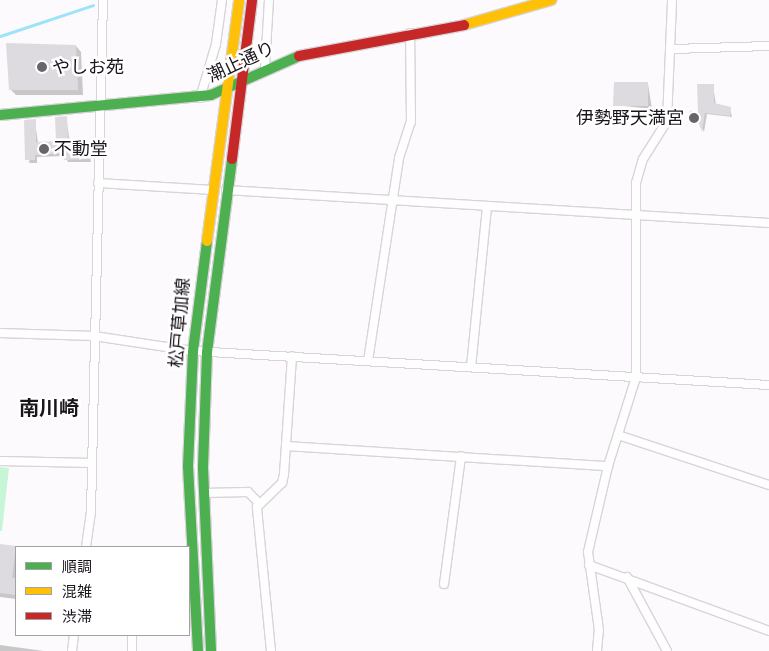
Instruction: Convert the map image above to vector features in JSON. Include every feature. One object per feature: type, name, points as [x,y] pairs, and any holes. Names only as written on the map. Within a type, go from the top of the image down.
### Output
[{"type":"main road","name":"松戸草加線","points":[[198,651],[188,475],[193,351],[239,0]]},
{"type":"main road","name":"松戸草加線","points":[[211,651],[204,493],[207,352],[226,190],[252,0]]},
{"type":"main road","name":"潮止通り","points":[[0,115],[200,98],[226,90],[265,67],[295,56],[410,33],[474,23],[551,0]]},
{"type":"street","points":[[86,546],[92,463],[103,0]]},
{"type":"street","points":[[200,98],[222,0]]},
{"type":"street","points":[[265,67],[269,0]]},
{"type":"street","points":[[597,651],[599,630],[588,552],[608,466],[636,377],[636,216],[639,167],[667,121],[672,49],[672,0]]},
{"type":"street","points":[[368,361],[392,201],[412,111],[410,33]]},
{"type":"street","points":[[672,49],[769,46]]},
{"type":"street","points":[[98,183],[213,190]]},
{"type":"street","points":[[226,190],[486,208],[769,224]]},
{"type":"street","points":[[472,367],[486,208]]},
{"type":"street","points":[[0,333],[94,336],[207,352],[769,385]]},
{"type":"street","points":[[260,504],[282,483],[292,356]]},
{"type":"street","points":[[618,434],[769,486]]},
{"type":"street","points":[[286,446],[608,466]]},
{"type":"street","points":[[444,584],[461,456]]},
{"type":"street","points":[[0,461],[92,463]]},
{"type":"street","points":[[204,493],[248,492],[260,504],[271,651]]},
{"type":"street","points":[[589,565],[627,577],[769,631]]},
{"type":"street","points":[[627,577],[666,651]]},
{"type":"street","points":[[72,651],[74,636]]},
{"type":"street","points":[[132,636],[132,651]]},
{"type":"green space","points":[[0,467],[9,468],[2,531],[0,531]]},
{"type":"building","name":"やしお苑","points":[[6,43],[76,45],[78,90],[9,90]]},
{"type":"building","points":[[614,82],[648,82],[648,106],[613,106]]},
{"type":"building","points":[[697,84],[714,84],[714,103],[731,107],[730,116],[705,113],[702,132],[698,121],[689,121],[690,111],[698,113]]},
{"type":"building","points":[[67,116],[68,142],[88,144],[89,159],[64,160],[64,153],[35,155],[35,160],[25,160],[24,120],[36,119],[36,142],[56,141],[55,117]]},
{"type":"building","points":[[0,544],[16,546],[12,578],[15,578],[15,595],[0,593]]},
{"type":"waterway","points":[[0,36],[93,5]]},
{"type":"traffic: fast","points":[[0,115],[211,95],[299,56]]},
{"type":"traffic: fast","points":[[211,651],[203,467],[207,352],[232,159]]},
{"type":"traffic: fast","points":[[198,651],[188,466],[193,351],[207,241]]},
{"type":"traffic: slow","points":[[207,241],[239,0]]},
{"type":"traffic: slow","points":[[464,25],[551,0]]},
{"type":"traffic: jam","points":[[232,159],[252,0]]},
{"type":"traffic: jam","points":[[299,56],[464,25]]},
{"type":"place","name":"やしお苑","points":[[42,67]]},
{"type":"place","name":"伊勢野天満宮","points":[[694,118]]},
{"type":"place","name":"不動堂","points":[[44,149]]},
{"type":"district","name":"南川崎","points":[[49,408]]}]
